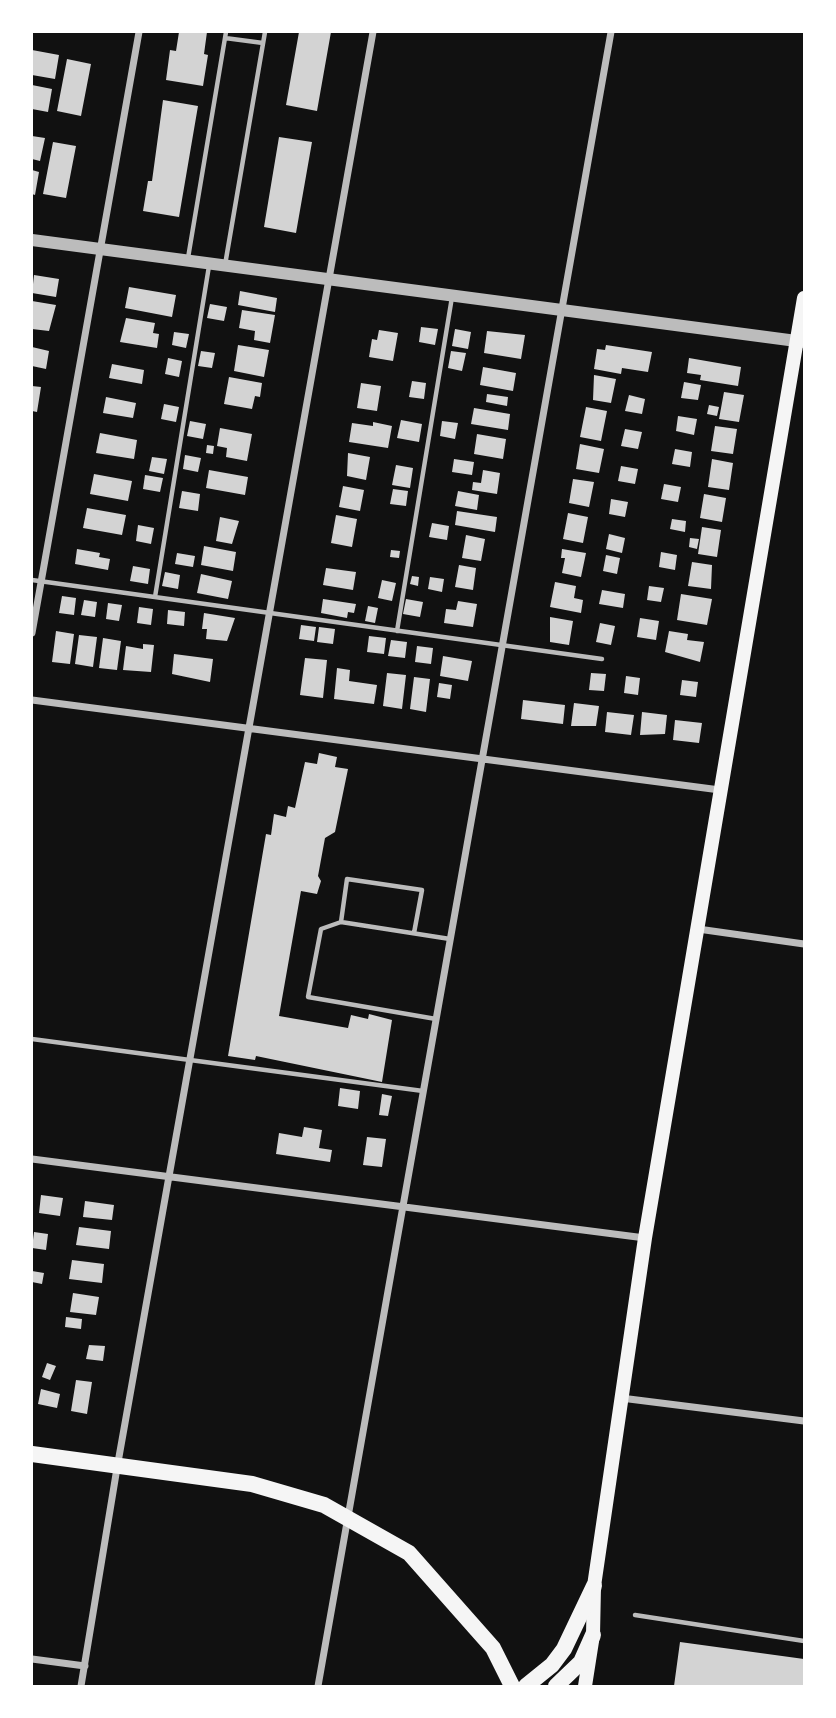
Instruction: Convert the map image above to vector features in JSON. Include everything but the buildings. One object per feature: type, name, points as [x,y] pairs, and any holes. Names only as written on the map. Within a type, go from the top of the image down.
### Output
[{"type":"main road","points":[[585,1686],[593,1635],[594,1586],[645,1238],[801,342],[804,298]]},
{"type":"main road","points":[[32,1454],[117,1468],[252,1484],[324,1505],[409,1553],[493,1648],[512,1686]]},
{"type":"main road","points":[[526,1686],[552,1665],[564,1649],[594,1586]]},
{"type":"main road","points":[[556,1686],[581,1662],[593,1635]]},
{"type":"street","points":[[32,634],[139,32]]},
{"type":"street","points":[[81,1686],[117,1468],[373,32]]},
{"type":"street","points":[[318,1686],[405,1207],[480,759],[503,645],[611,32]]},
{"type":"street","points":[[32,240],[801,342]]},
{"type":"street","points":[[32,700],[721,790]]},
{"type":"street","points":[[697,929],[804,944]]},
{"type":"street","points":[[32,1159],[645,1238]]},
{"type":"street","points":[[621,1398],[804,1422]]},
{"type":"street","points":[[32,1659],[85,1666]]},
{"type":"lane","points":[[225,265],[265,32]]},
{"type":"lane","points":[[188,261],[226,35],[263,43]]},
{"type":"lane","points":[[155,597],[210,264]]},
{"type":"lane","points":[[397,631],[452,296]]},
{"type":"lane","points":[[32,580],[602,659]]},
{"type":"lane","points":[[341,922],[347,879],[422,890],[414,933]]},
{"type":"lane","points":[[436,1018],[309,997],[321,929],[341,922],[450,939]]},
{"type":"lane","points":[[32,1040],[424,1092]]},
{"type":"lane","points":[[635,1615],[804,1641]]}]
